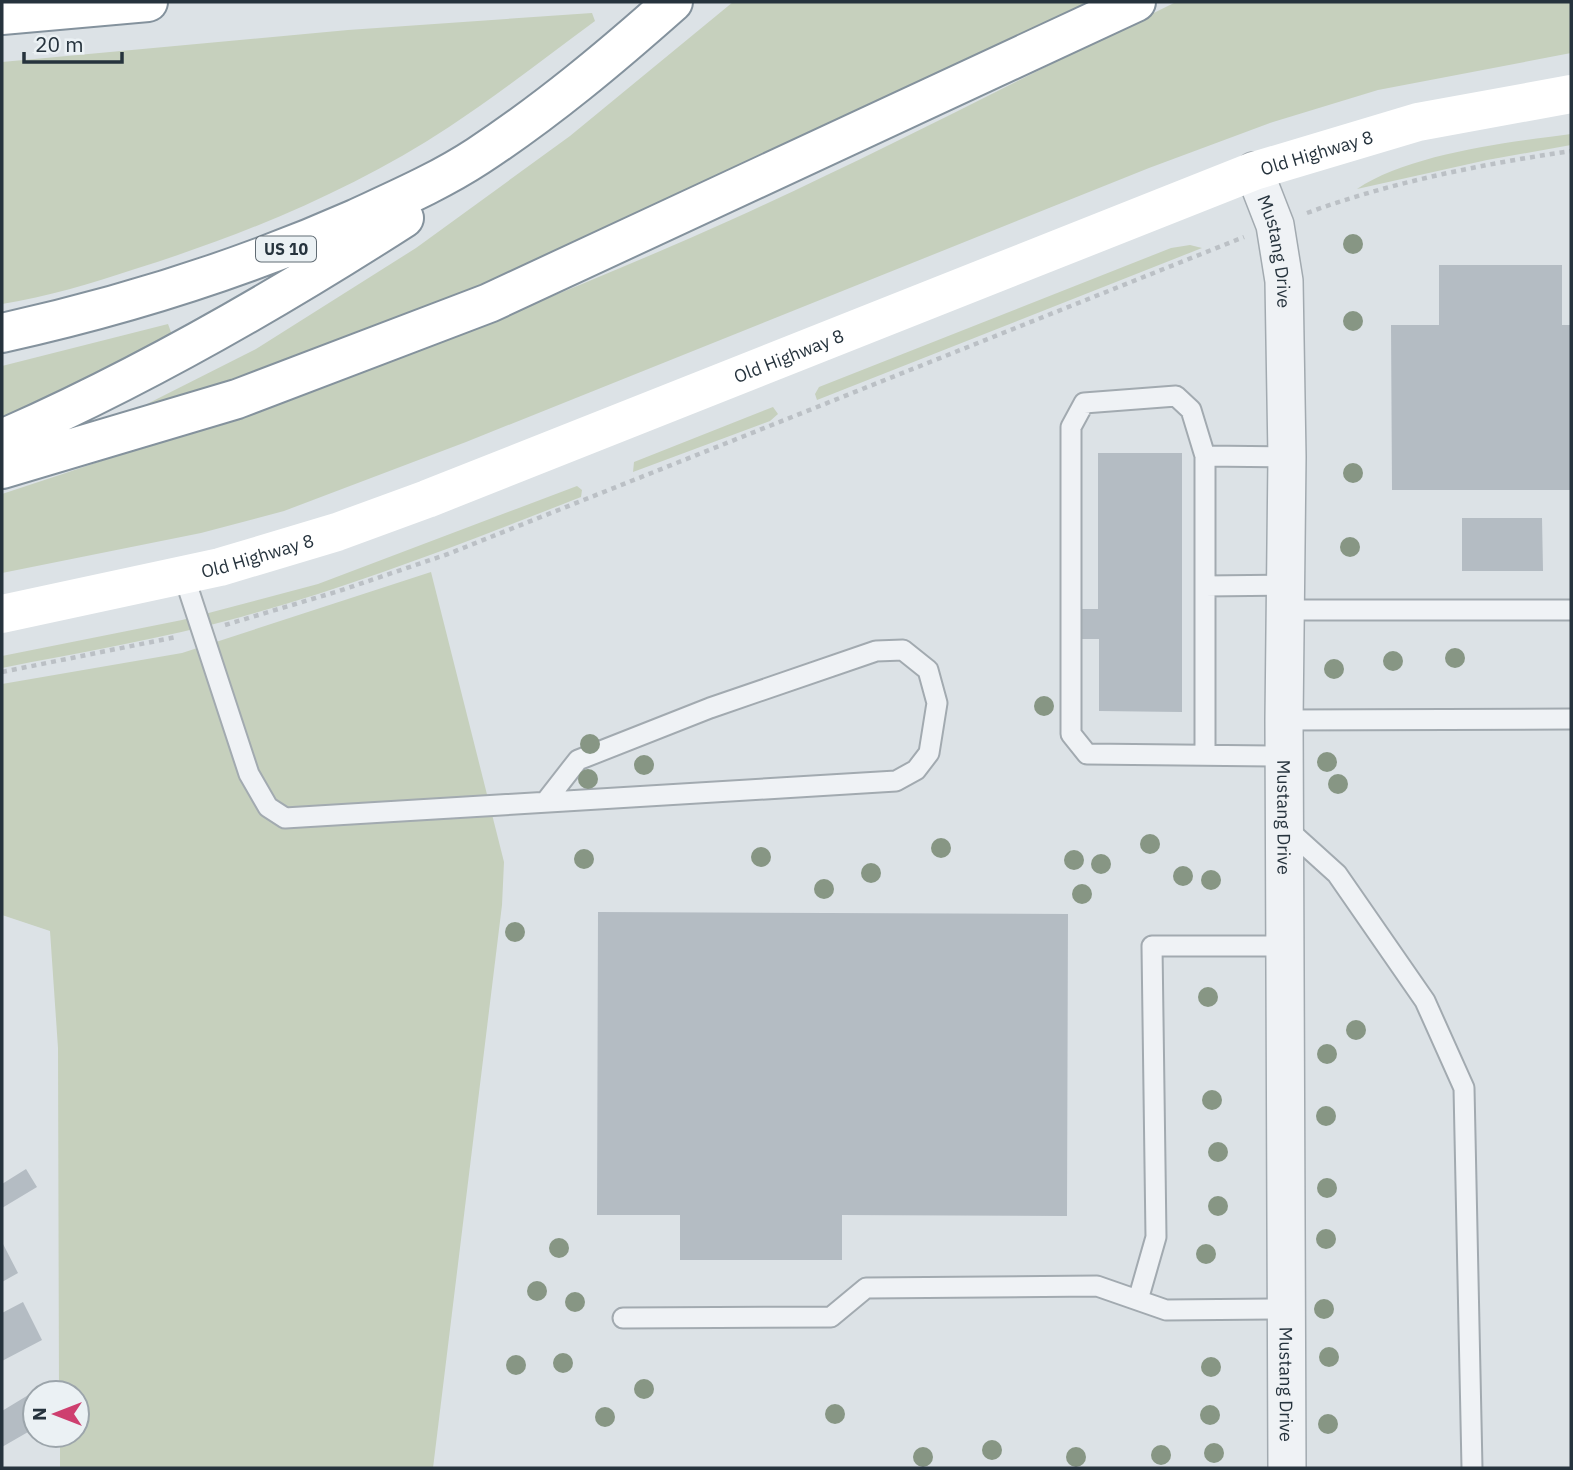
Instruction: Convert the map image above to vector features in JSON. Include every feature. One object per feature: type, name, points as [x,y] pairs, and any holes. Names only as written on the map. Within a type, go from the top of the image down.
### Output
[{"type":"main road","points":[[2,15],[148,2]]},
{"type":"main road","name":"US 10","points":[[2,333],[92,313],[194,284],[293,247],[389,203],[475,158],[547,108],[590,75],[673,2]]},
{"type":"main road","points":[[2,469],[237,399],[489,303],[1136,2]]},
{"type":"main road","name":"Old Highway 8","points":[[2,614],[184,576],[290,547],[428,499],[1255,171],[1430,119],[1571,94]]},
{"type":"main road","points":[[2,439],[178,354],[296,287],[470,173],[547,108]]},
{"type":"street","name":"Mustang Drive","points":[[1255,171],[1275,225],[1284,281],[1287,457],[1284,720],[1287,1468]]},
{"type":"lane","points":[[1205,755],[1205,456],[1191,410],[1175,396],[1084,402],[1071,427],[1071,734],[1087,754],[1284,756]]},
{"type":"lane","points":[[1205,456],[1287,457]]},
{"type":"lane","points":[[184,576],[249,774],[268,807],[285,818],[896,781],[916,770],[929,753],[937,703],[928,670],[904,650],[876,651],[710,708],[578,760],[546,801]]},
{"type":"lane","points":[[1205,586],[1285,598],[1571,610]]},
{"type":"lane","points":[[1284,720],[1571,719]]},
{"type":"lane","points":[[1285,827],[1337,874],[1417,989],[1464,1087],[1472,1468]]},
{"type":"lane","points":[[1138,1300],[1156,1237],[1153,946],[1285,946]]},
{"type":"lane","points":[[623,1318],[831,1317],[866,1288],[1097,1286],[1166,1310],[1287,1308]]},
{"type":"path","points":[[1341,201],[1485,167],[1571,151]]},
{"type":"path","points":[[2,672],[201,631],[281,610],[448,554],[1216,248]]},
{"type":"green space","points":[[733,2],[1101,2],[639,222],[306,356],[148,410],[147,404],[256,349],[416,248],[570,136]]},
{"type":"green space","points":[[1176,2],[1571,2],[1571,53],[1378,90],[1273,122],[1149,168],[466,442],[284,511],[201,533],[2,573],[2,494],[279,400],[553,296],[733,219],[845,167]]},
{"type":"green space","points":[[592,13],[595,21],[468,114],[412,150],[336,191],[257,226],[176,256],[69,289],[2,304],[2,62],[348,30]]},
{"type":"green space","points":[[1571,134],[1571,145],[1487,160],[1357,189],[1378,177],[1431,158]]},
{"type":"green space","points":[[1190,245],[1202,248],[817,400],[815,394],[819,387],[1171,248]]},
{"type":"green space","points":[[168,324],[175,343],[2,421],[2,366]]},
{"type":"green space","points":[[773,407],[778,414],[770,421],[633,472],[634,462]]},
{"type":"green space","points":[[577,486],[582,490],[581,497],[455,546],[327,591],[181,632],[2,668],[2,656],[182,620],[318,584]]},
{"type":"green space","points":[[431,572],[504,862],[502,905],[433,1468],[60,1468],[60,1449],[91,1449],[91,1379],[59,1379],[58,1048],[50,931],[2,915],[2,684],[182,653]]},
{"type":"building","points":[[1439,265],[1562,265],[1562,325],[1571,325],[1571,490],[1392,490],[1391,325],[1439,325]]},
{"type":"building","points":[[1098,453],[1182,453],[1182,712],[1099,711],[1099,639],[1076,639],[1076,609],[1098,609]]},
{"type":"building","points":[[1462,518],[1542,518],[1543,571],[1462,571]]},
{"type":"building","points":[[598,912],[1068,914],[1067,1216],[842,1215],[842,1260],[680,1260],[680,1215],[597,1215]]},
{"type":"building","points":[[26,1169],[37,1187],[2,1208],[2,1184]]},
{"type":"building","points":[[2,1242],[18,1273],[2,1282]]},
{"type":"building","points":[[23,1302],[42,1340],[2,1361],[2,1313]]},
{"type":"building","points":[[21,1399],[21,1436],[2,1447],[2,1411]]}]
